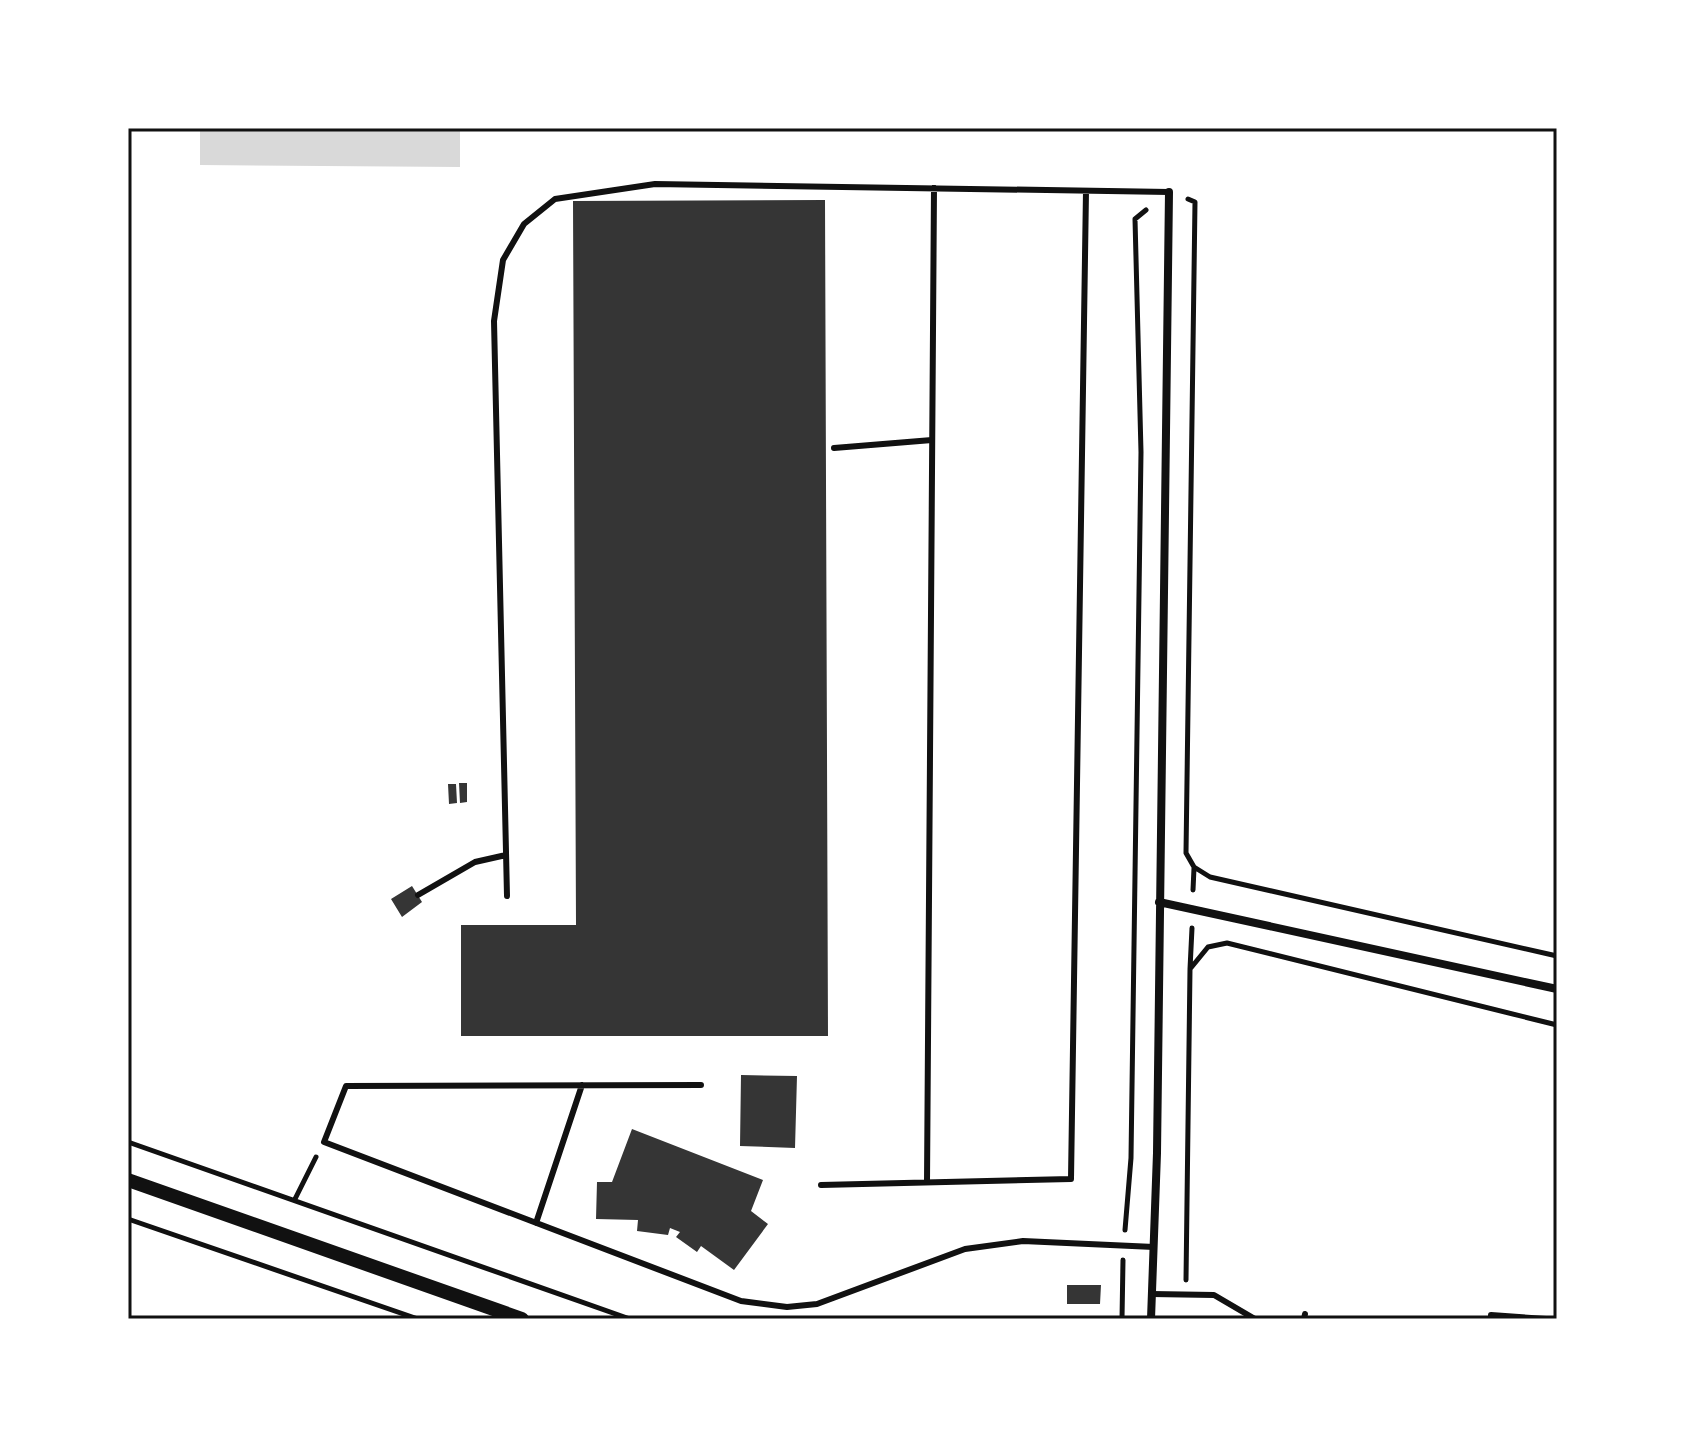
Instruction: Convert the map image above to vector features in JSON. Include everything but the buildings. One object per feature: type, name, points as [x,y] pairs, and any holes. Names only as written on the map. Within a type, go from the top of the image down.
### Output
[{"type":"street","points":[[1151,1319],[1169,192]]},
{"type":"street","points":[[1159,902],[1557,989]]},
{"type":"street","points":[[128,1180],[522,1319]]},
{"type":"lane","points":[[507,896],[494,321],[503,260],[524,224],[555,199],[655,184],[1169,192]]},
{"type":"lane","points":[[927,1182],[934,188]]},
{"type":"lane","points":[[821,1185],[1071,1179],[1086,191]]},
{"type":"lane","points":[[834,448],[932,440]]},
{"type":"lane","points":[[418,895],[475,862],[506,855]]},
{"type":"lane","points":[[536,1223],[582,1085]]},
{"type":"lane","points":[[701,1085],[346,1086],[324,1142],[741,1301],[787,1307],[817,1304],[910,1266],[965,1249],[1023,1241],[1154,1247]]},
{"type":"lane","points":[[1152,1294],[1214,1295],[1255,1319]]},
{"type":"lane","points":[[1491,1319],[1491,1315],[1546,1319]]},
{"type":"path","points":[[1122,1319],[1131,1158],[1141,452],[1135,219],[1169,192],[1195,202],[1186,853],[1194,867],[1225,881],[1557,956]]},
{"type":"path","points":[[1185,1294],[1190,969],[1208,947],[1227,943],[1557,1025]]},
{"type":"path","points":[[128,1142],[630,1319]]},
{"type":"path","points":[[295,1199],[324,1142]]},
{"type":"path","points":[[128,1219],[418,1319]]},
{"type":"shaded area","points":[[200,128],[460,128],[460,167],[200,165]]}]
